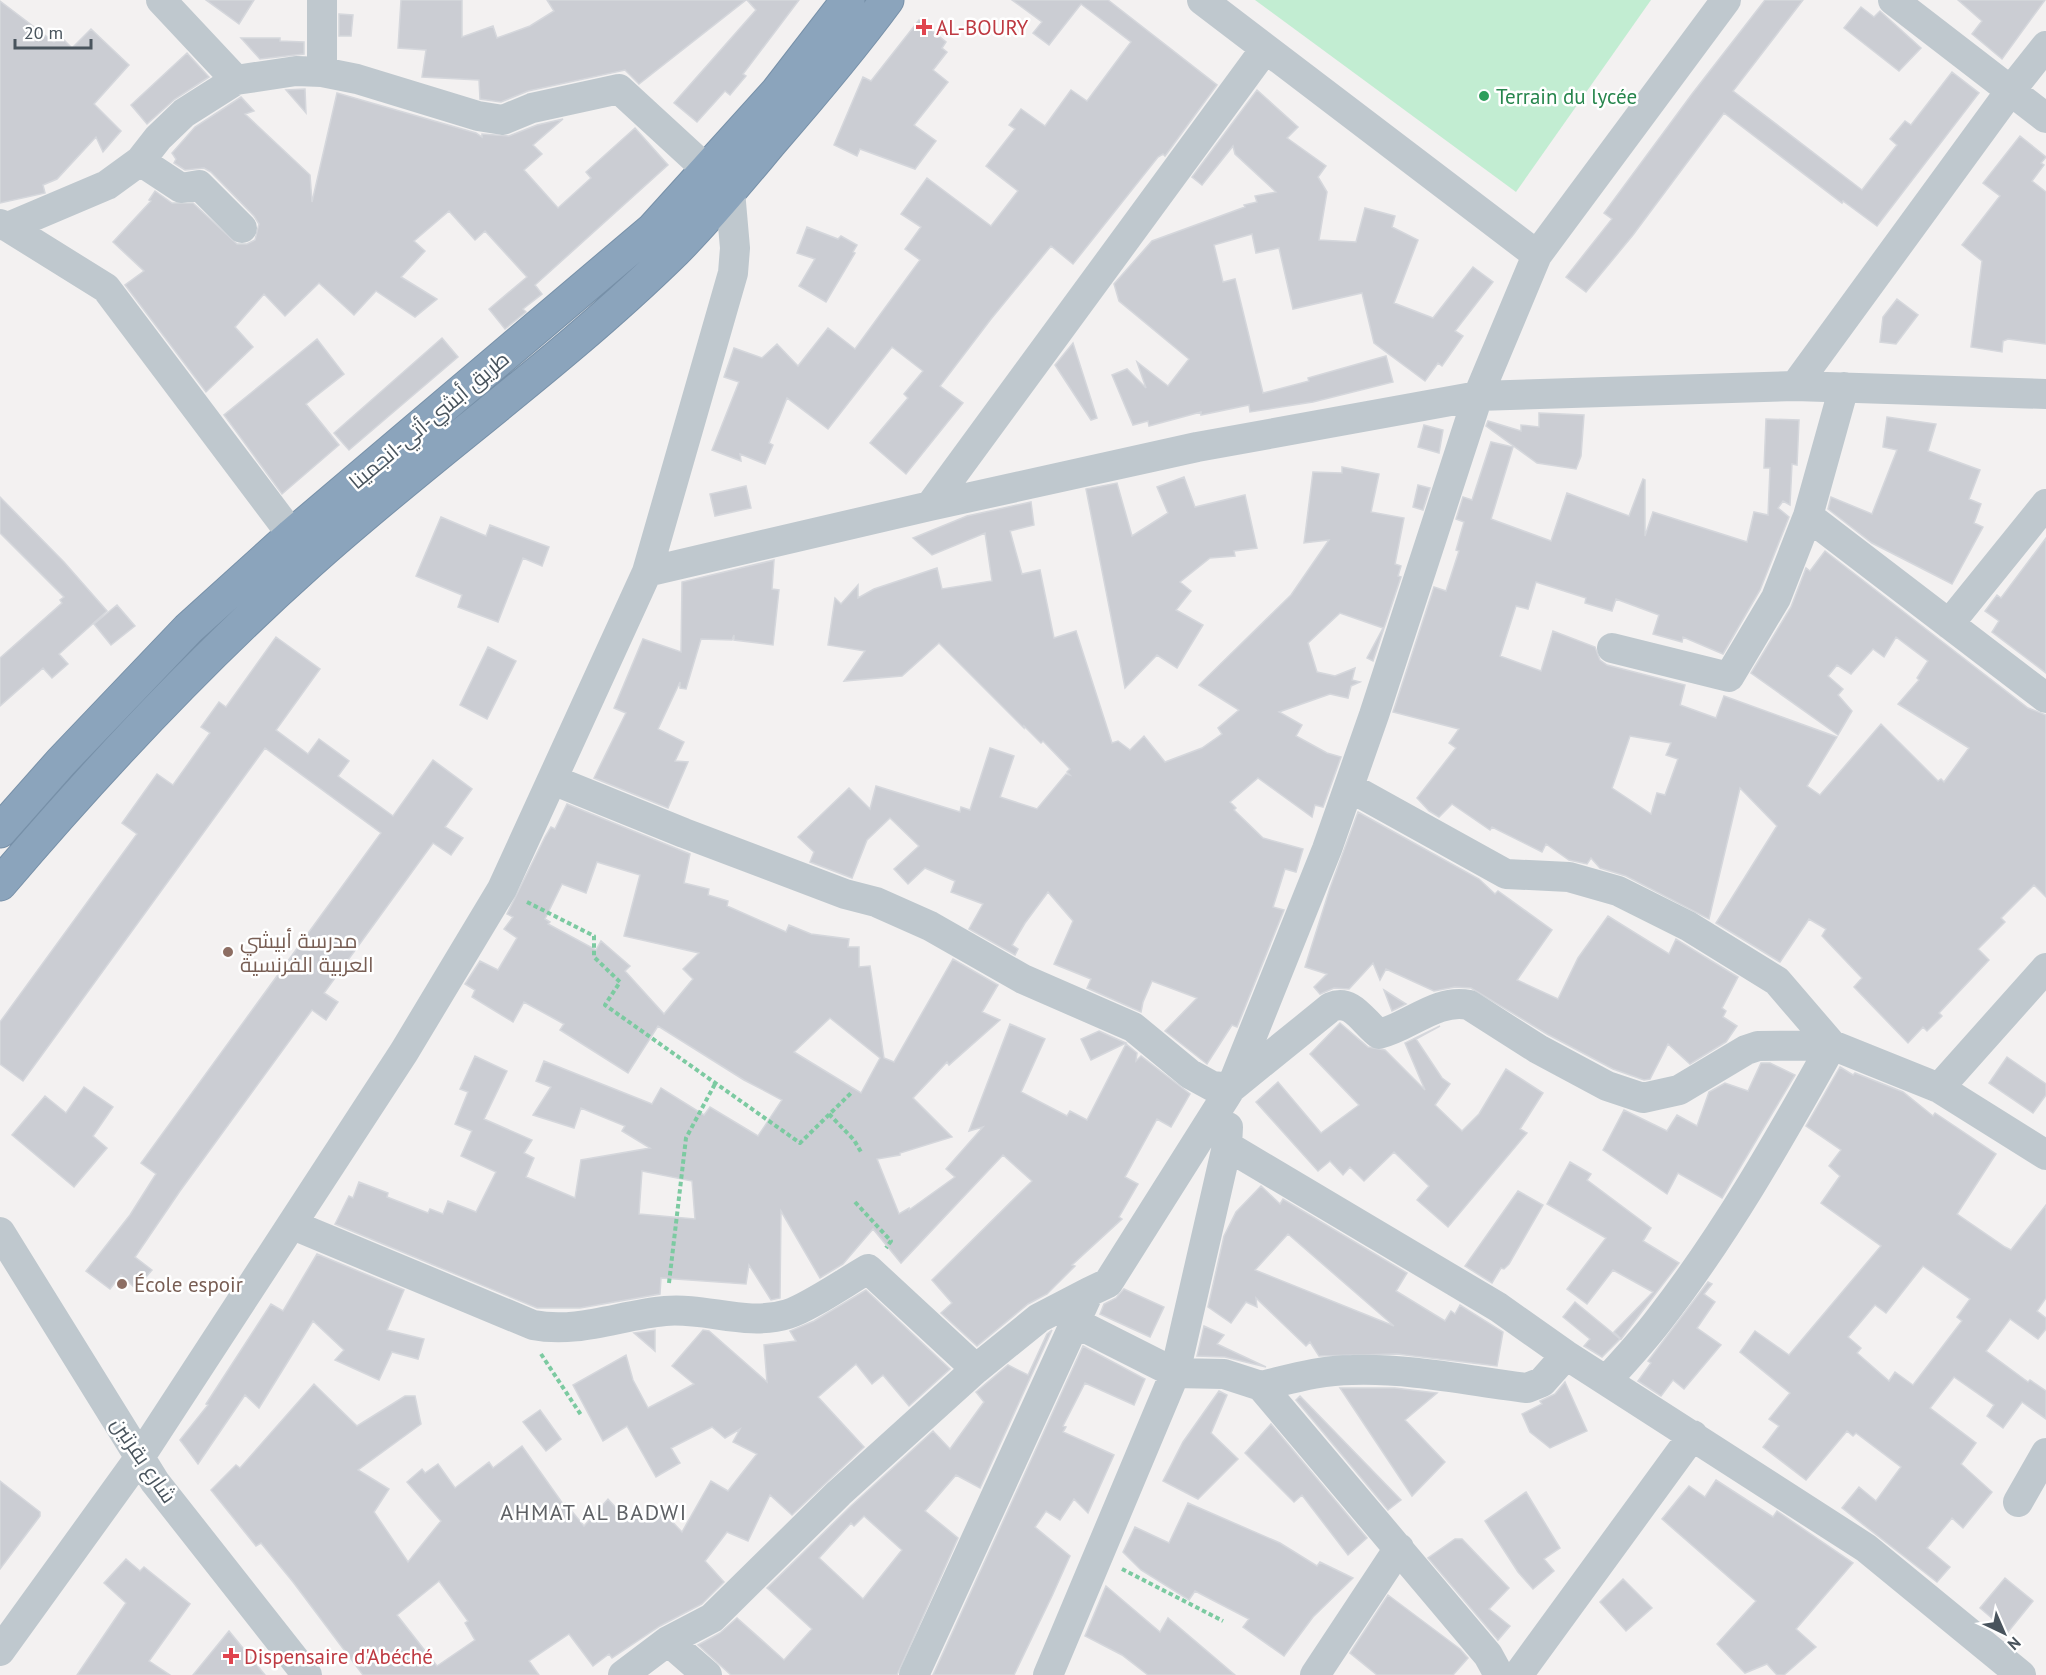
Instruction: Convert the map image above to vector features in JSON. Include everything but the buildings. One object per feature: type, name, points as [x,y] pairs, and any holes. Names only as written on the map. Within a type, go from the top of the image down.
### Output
[{"type":"highway","name":"طريق أبشي-أتي-انجمينا","points":[[0,831],[61,762],[188,629],[292,535],[644,237],[719,180],[777,92],[848,0]]},
{"type":"highway","points":[[0,884],[84,786],[211,652],[312,560],[444,447],[569,347],[675,250],[719,180],[887,0]]},
{"type":"street","points":[[161,0],[236,80]]},
{"type":"street","points":[[322,0],[322,72]]},
{"type":"street","points":[[1202,0],[1537,255]]},
{"type":"street","points":[[623,1675],[668,1641],[712,1618],[839,1493],[976,1369],[1039,1318],[1108,1283],[1231,1088],[1327,849],[1478,396],[1537,255],[1726,0]]},
{"type":"street","points":[[1893,0],[2046,118]]},
{"type":"street","points":[[1795,386],[2011,90],[2046,46]]},
{"type":"street","points":[[930,506],[1265,49]]},
{"type":"street","points":[[0,1651],[140,1457],[404,1052],[502,889],[647,573],[733,273],[735,248],[719,180],[619,89],[532,108],[503,120],[478,116],[357,79],[322,72],[296,71],[236,80],[184,113],[158,138],[140,161],[107,185],[4,226]]},
{"type":"street","points":[[140,161],[181,188],[199,185],[242,228]]},
{"type":"street","points":[[4,226],[106,288],[292,535]]},
{"type":"street","points":[[647,573],[930,506],[1197,447],[1478,396],[1795,386],[2046,394]]},
{"type":"street","points":[[1612,648],[1729,677],[1776,598],[1808,516],[1844,387]]},
{"type":"street","points":[[1949,624],[2046,504]]},
{"type":"street","points":[[1808,516],[2046,698]]},
{"type":"street","points":[[553,780],[845,894],[876,902],[930,926],[1023,979],[1133,1028],[1190,1074],[1212,1086],[1231,1088],[1331,1006],[1341,1003],[1348,1005],[1379,1034],[1443,1006],[1457,1003],[1469,1005],[1538,1049],[1607,1086],[1643,1098],[1679,1090],[1746,1050],[1758,1046],[1832,1045],[1939,1088],[2046,1155]]},
{"type":"street","points":[[1349,787],[1506,874],[1569,877],[1588,882],[1618,891],[1688,926],[1777,981],[1832,1045]]},
{"type":"street","points":[[1939,1088],[2046,968]]},
{"type":"street","points":[[1606,1380],[1658,1322],[1713,1243],[1770,1155],[1832,1045]]},
{"type":"street","points":[[1048,1675],[1175,1373],[1227,1146],[1231,1088]]},
{"type":"street","points":[[1227,1146],[1498,1307],[1566,1354],[1866,1548],[2021,1675]]},
{"type":"street","points":[[292,1225],[533,1325],[568,1329],[666,1311],[751,1320],[789,1314],[868,1269],[976,1369]]},
{"type":"street","name":"شارع بقرتين","points":[[0,1232],[155,1482],[307,1675]]},
{"type":"street","points":[[914,1675],[1089,1292]]},
{"type":"street","points":[[1074,1322],[1175,1373],[1224,1374],[1261,1386],[1311,1374],[1352,1370],[1397,1372],[1527,1388],[1542,1382],[1566,1354]]},
{"type":"street","points":[[1261,1386],[1488,1655],[1499,1675]]},
{"type":"street","points":[[1518,1675],[1693,1435]]},
{"type":"street","points":[[2018,1502],[2046,1453]]},
{"type":"street","points":[[1315,1675],[1399,1548]]},
{"type":"street","points":[[668,1641],[707,1675]]},
{"type":"path","points":[[502,889],[594,936],[594,957],[620,982],[605,1005],[800,1143],[851,1093]]},
{"type":"path","points":[[666,1311],[686,1138],[716,1082]]},
{"type":"path","points":[[829,1114],[854,1140],[861,1152]]},
{"type":"path","points":[[855,1202],[891,1241],[868,1269]]},
{"type":"path","points":[[533,1325],[541,1355],[581,1415]]},
{"type":"path","points":[[1098,1556],[1223,1621]]},
{"type":"green space","name":"Terrain du lycée","points":[[1255,0],[1651,0],[1516,192]]},
{"type":"place","name":"AL-BOURY","points":[[924,27]]},
{"type":"place","name":"Terrain du lycée","points":[[1484,96]]},
{"type":"place","name":"مدرسة أبيشي العربية الفرنسية","points":[[228,952]]},
{"type":"place","name":"École espoir","points":[[122,1284]]},
{"type":"place","name":"Dispensaire d'Abéché","points":[[231,1656]]},
{"type":"district","name":"AHMAT AL BADWI","points":[[594,1512]]}]
